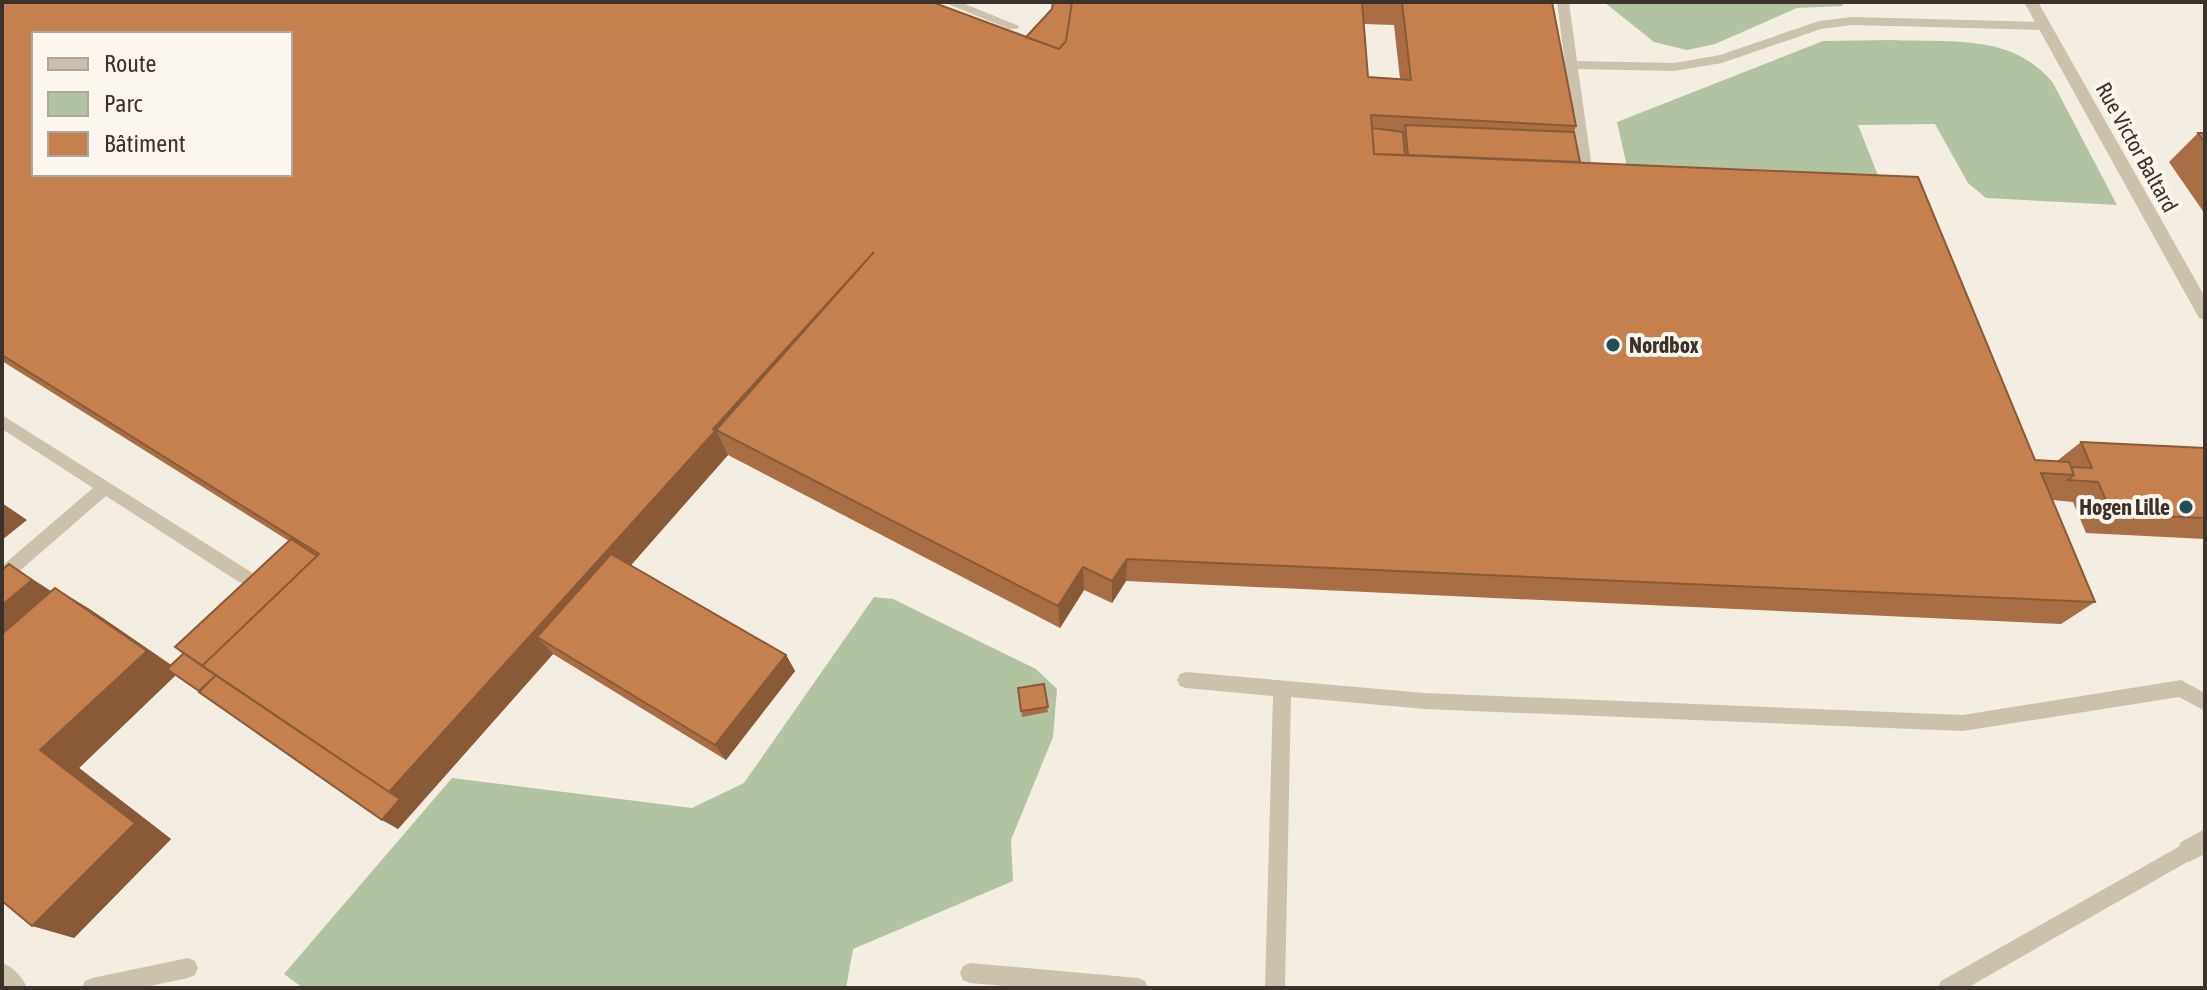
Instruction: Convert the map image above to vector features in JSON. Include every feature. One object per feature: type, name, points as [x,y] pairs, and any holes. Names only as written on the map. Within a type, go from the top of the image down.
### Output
[{"type":"street","name":"Rue Victor Baltard","points":[[2031,2],[2205,313]]},
{"type":"lane","points":[[949,2],[1013,26]]},
{"type":"lane","points":[[1563,2],[1587,182]]},
{"type":"lane","points":[[1571,65],[1674,67],[1722,59],[1819,25],[1852,21],[2044,26]]},
{"type":"lane","points":[[2,421],[245,577]]},
{"type":"lane","points":[[2,576],[105,487]]},
{"type":"lane","points":[[1186,680],[1425,701],[1963,723],[2181,688],[2205,703]]},
{"type":"lane","points":[[1275,988],[1282,688]]},
{"type":"lane","points":[[1948,988],[2197,846]]},
{"type":"lane","points":[[92,988],[188,968]]},
{"type":"lane","points":[[2,973],[17,988]]},
{"type":"lane","points":[[970,973],[1138,988]]},
{"type":"green space","points":[[1604,2],[1841,2],[1843,6],[1797,8],[1715,44],[1687,50],[1654,42]]},
{"type":"green space","points":[[1823,41],[1980,44],[2000,48],[2037,67],[2053,83],[2117,205],[1986,198],[1968,183],[1935,124],[1858,125],[1889,203],[1632,189],[1617,122]]},
{"type":"green space","points":[[874,597],[893,599],[1036,669],[1057,689],[1053,737],[1011,840],[1013,881],[853,949],[846,988],[303,988],[284,974],[452,778],[692,808],[744,783]]},
{"type":"building","points":[[2,2],[932,2],[1059,49],[1066,41],[1072,2],[1362,2],[1368,77],[1411,80],[1402,2],[1552,2],[1576,126],[1371,115],[1374,154],[1918,177],[2035,460],[2069,462],[2074,475],[2041,473],[2095,602],[1127,559],[1112,581],[1083,567],[1058,606],[716,430],[389,792],[202,666],[319,554],[2,355]],"holes":[[[874,252],[716,430],[713,429]]]},
{"type":"building","points":[[1053,2],[1072,2],[1066,41],[1059,49],[1026,37],[1052,9]]},
{"type":"building","points":[[1405,125],[1574,132],[1580,162],[1408,155]]},
{"type":"building","points":[[1372,128],[1403,132],[1405,155],[1374,154]]},
{"type":"building","points":[[2081,442],[2205,448],[2205,518],[2112,514],[2098,482],[2068,480],[2074,475],[2071,467],[2092,468]]},
{"type":"building","points":[[291,539],[317,556],[202,666],[175,647]]},
{"type":"building","points":[[611,554],[786,655],[715,745],[537,637]]},
{"type":"building","points":[[9,564],[32,580],[2,605],[2,570]]},
{"type":"building","points":[[55,588],[147,651],[40,750],[135,823],[32,926],[2,901],[2,634]]},
{"type":"building","points":[[184,653],[216,675],[199,691],[167,669]]},
{"type":"building","points":[[216,675],[400,799],[382,820],[199,692]]},
{"type":"building","points":[[1044,684],[1048,707],[1021,711],[1018,688]]},
{"type":"place","name":"Nordbox","points":[[1613,345]]},
{"type":"place","name":"Hogen Lille","points":[[2186,507]]}]
